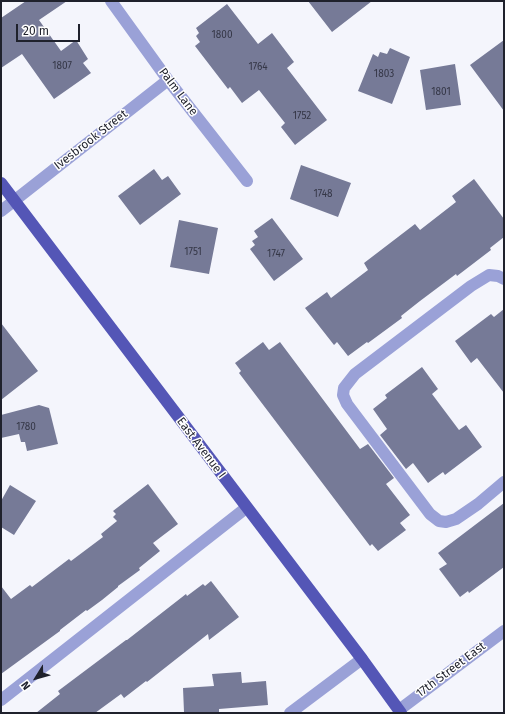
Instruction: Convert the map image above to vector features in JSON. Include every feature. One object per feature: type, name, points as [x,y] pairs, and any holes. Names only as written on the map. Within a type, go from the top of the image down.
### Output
[{"type":"main road","name":"East Avenue I","points":[[1,183],[400,712]]},
{"type":"street","name":"Palm Lane","points":[[111,1],[168,80],[247,181]]},
{"type":"street","name":"Ivesbrook Street","points":[[1,211],[168,80]]},
{"type":"street","points":[[504,279],[498,276],[489,275],[472,286],[355,374],[344,388],[343,395],[347,404],[430,514],[439,520],[446,522],[456,519],[478,504],[504,482]]},
{"type":"street","points":[[1,700],[246,508]]},
{"type":"street","name":"17th Street East","points":[[400,712],[504,631]]},
{"type":"street","points":[[290,713],[362,660]]},
{"type":"building","points":[[26,1],[67,1],[39,20],[61,51],[76,40],[88,59],[83,63],[91,73],[54,99],[22,54],[1,68],[1,18]]},
{"type":"building","points":[[308,1],[372,1],[332,32]]},
{"type":"building","points":[[227,4],[258,44],[272,33],[294,62],[287,68],[327,120],[295,145],[281,127],[285,123],[259,90],[242,103],[230,87],[228,89],[195,46],[200,42],[196,36],[199,33],[196,28]]},
{"type":"building","points":[[504,40],[504,111],[470,65]]},
{"type":"building","points":[[390,48],[410,57],[392,104],[358,91],[373,54],[378,57],[380,52],[387,54]]},
{"type":"building","points":[[455,64],[461,105],[426,110],[420,70]]},
{"type":"building","points":[[301,165],[351,183],[338,217],[290,199]]},
{"type":"building","points":[[154,169],[162,180],[168,176],[181,194],[140,225],[118,196]]},
{"type":"building","points":[[474,179],[504,219],[504,237],[490,248],[491,250],[457,276],[456,274],[401,316],[402,318],[348,356],[337,342],[334,345],[305,308],[327,292],[331,298],[368,270],[364,263],[415,224],[420,230],[456,202],[452,196]]},
{"type":"building","points":[[272,218],[303,259],[274,281],[250,249],[255,245],[252,241],[258,237],[254,231]]},
{"type":"building","points":[[179,220],[218,228],[209,274],[170,267]]},
{"type":"building","points":[[504,309],[504,393],[477,358],[471,363],[455,341],[491,314],[494,317]]},
{"type":"building","points":[[1,323],[38,371],[1,400]]},
{"type":"building","points":[[263,342],[269,350],[280,342],[360,449],[368,444],[394,478],[386,484],[410,515],[400,523],[406,530],[378,551],[372,544],[370,546],[239,373],[241,371],[235,363]]},
{"type":"building","points":[[422,367],[438,389],[432,394],[459,430],[466,425],[482,447],[445,475],[443,472],[428,483],[413,463],[406,469],[380,435],[387,429],[373,409],[387,398],[385,395]]},
{"type":"building","points":[[39,405],[49,408],[58,444],[27,451],[25,442],[21,442],[19,434],[1,438],[1,415]]},
{"type":"building","points":[[148,484],[178,524],[153,543],[160,551],[139,568],[140,570],[102,600],[87,611],[86,610],[1,674],[1,586],[11,599],[30,585],[32,587],[69,559],[71,561],[103,537],[101,534],[117,521],[113,517],[116,514],[113,511]]},
{"type":"building","points":[[10,485],[36,501],[14,535],[1,527],[1,501]]},
{"type":"building","points":[[504,503],[504,567],[469,593],[468,591],[460,597],[439,569],[447,564],[438,553]]},
{"type":"building","points":[[211,581],[239,617],[209,640],[208,634],[147,682],[146,681],[124,698],[121,694],[95,713],[36,713],[60,694],[58,691],[186,594],[187,596],[203,584],[205,586]]},
{"type":"building","points":[[241,672],[242,683],[266,681],[268,705],[219,709],[219,713],[184,712],[183,688],[214,686],[212,674]]}]
